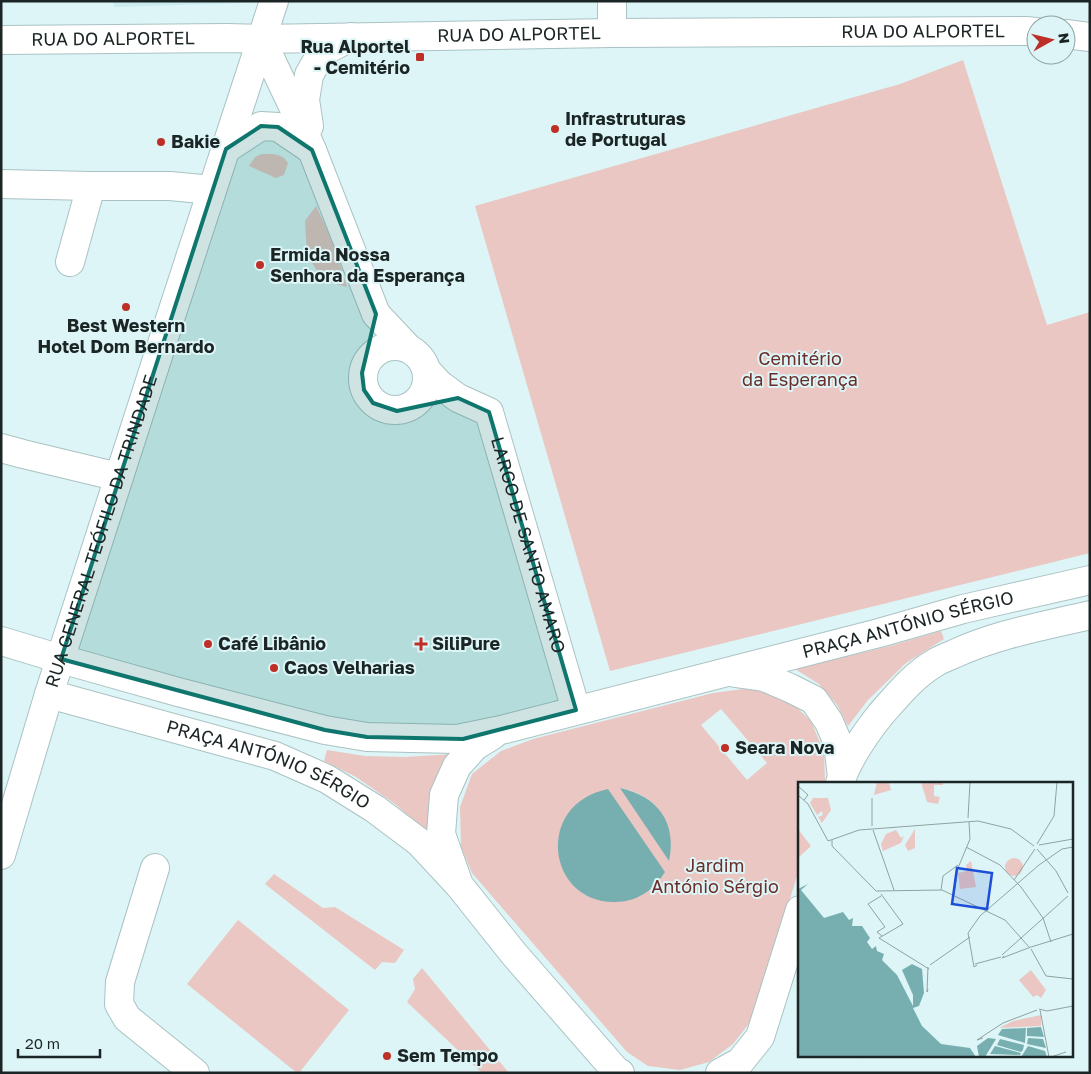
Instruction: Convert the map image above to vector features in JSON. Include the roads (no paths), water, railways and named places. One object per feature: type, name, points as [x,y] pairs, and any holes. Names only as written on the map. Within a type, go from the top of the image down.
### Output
[{"type":"street","name":"RUA GENERAL TEÓFILO DA TRINDADE","points":[[1,856],[119,477],[274,1]]},
{"type":"street","points":[[612,1],[612,33]]},
{"type":"street","name":"RUA DO ALPORTEL","points":[[1,40],[612,33],[1026,31]]},
{"type":"street","points":[[1076,35],[1090,37]]},
{"type":"street","points":[[312,150],[305,100],[309,76],[322,52],[351,37]]},
{"type":"street","points":[[261,38],[312,150],[376,314],[408,348],[415,352],[422,360],[427,371],[426,387],[419,400],[405,409]]},
{"type":"street","points":[[226,149],[261,126],[278,127],[312,150]]},
{"type":"street","points":[[1,184],[170,186],[212,190]]},
{"type":"street","points":[[70,262],[91,186]]},
{"type":"street","points":[[376,314],[362,373],[364,390],[373,403],[385,409],[396,411],[458,398]]},
{"type":"street","points":[[362,373],[370,356],[380,348],[394,345],[408,348]]},
{"type":"street","name":"LARGO DE SANTO AMARO","points":[[427,371],[439,384],[458,398],[489,412],[576,710]]},
{"type":"street","points":[[1,448],[119,477]]},
{"type":"street","name":"PRAÇA ANTÓNIO SÉRGIO","points":[[1,641],[187,694],[325,730],[376,737],[457,739],[502,730],[879,633],[963,609],[1090,580]]},
{"type":"street","name":"PRAÇA ANTÓNIO SÉRGIO","points":[[841,780],[858,746],[877,720],[904,687],[933,664],[973,645],[1015,632],[1090,616]]},
{"type":"street","name":"PRAÇA ANTÓNIO SÉRGIO","points":[[726,672],[764,677],[814,700],[830,722],[838,743],[841,780]]},
{"type":"street","name":"PRAÇA ANTÓNIO SÉRGIO","points":[[50,694],[275,756],[327,779],[375,809],[419,842],[618,1072]]},
{"type":"street","name":"PRAÇA ANTÓNIO SÉRGIO","points":[[459,886],[441,834],[444,795],[457,766],[475,746],[502,730]]},
{"type":"street","points":[[155,868],[120,982],[119,1004],[127,1018],[195,1073]]},
{"type":"street","points":[[754,1073],[760,1037],[798,916]]},
{"type":"street","points":[[720,1073],[740,1062],[760,1037]]},
{"type":"place","name":"Rua Alportel - Cemitério","points":[[420,57]]},
{"type":"place","name":"Infrastruturas de Portugal","points":[[555,129]]},
{"type":"place","name":"Bakie","points":[[161,142]]},
{"type":"place","name":"Ermida Nossa Senhora da Esperança","points":[[260,265]]},
{"type":"place","name":"Best Western Hotel Dom Bernardo","points":[[126,307]]},
{"type":"place","name":"Café Libânio","points":[[208,644]]},
{"type":"place","name":"SiliPure","points":[[421,644]]},
{"type":"place","name":"Caos Velharias","points":[[274,668]]},
{"type":"place","name":"Seara Nova","points":[[725,748]]},
{"type":"place","name":"Sem Tempo","points":[[387,1056]]},
{"type":"park label","name":"Cemitério da Esperança","points":[[800,369]]},
{"type":"park label","name":"Jardim António Sérgio","points":[[715,876]]}]
